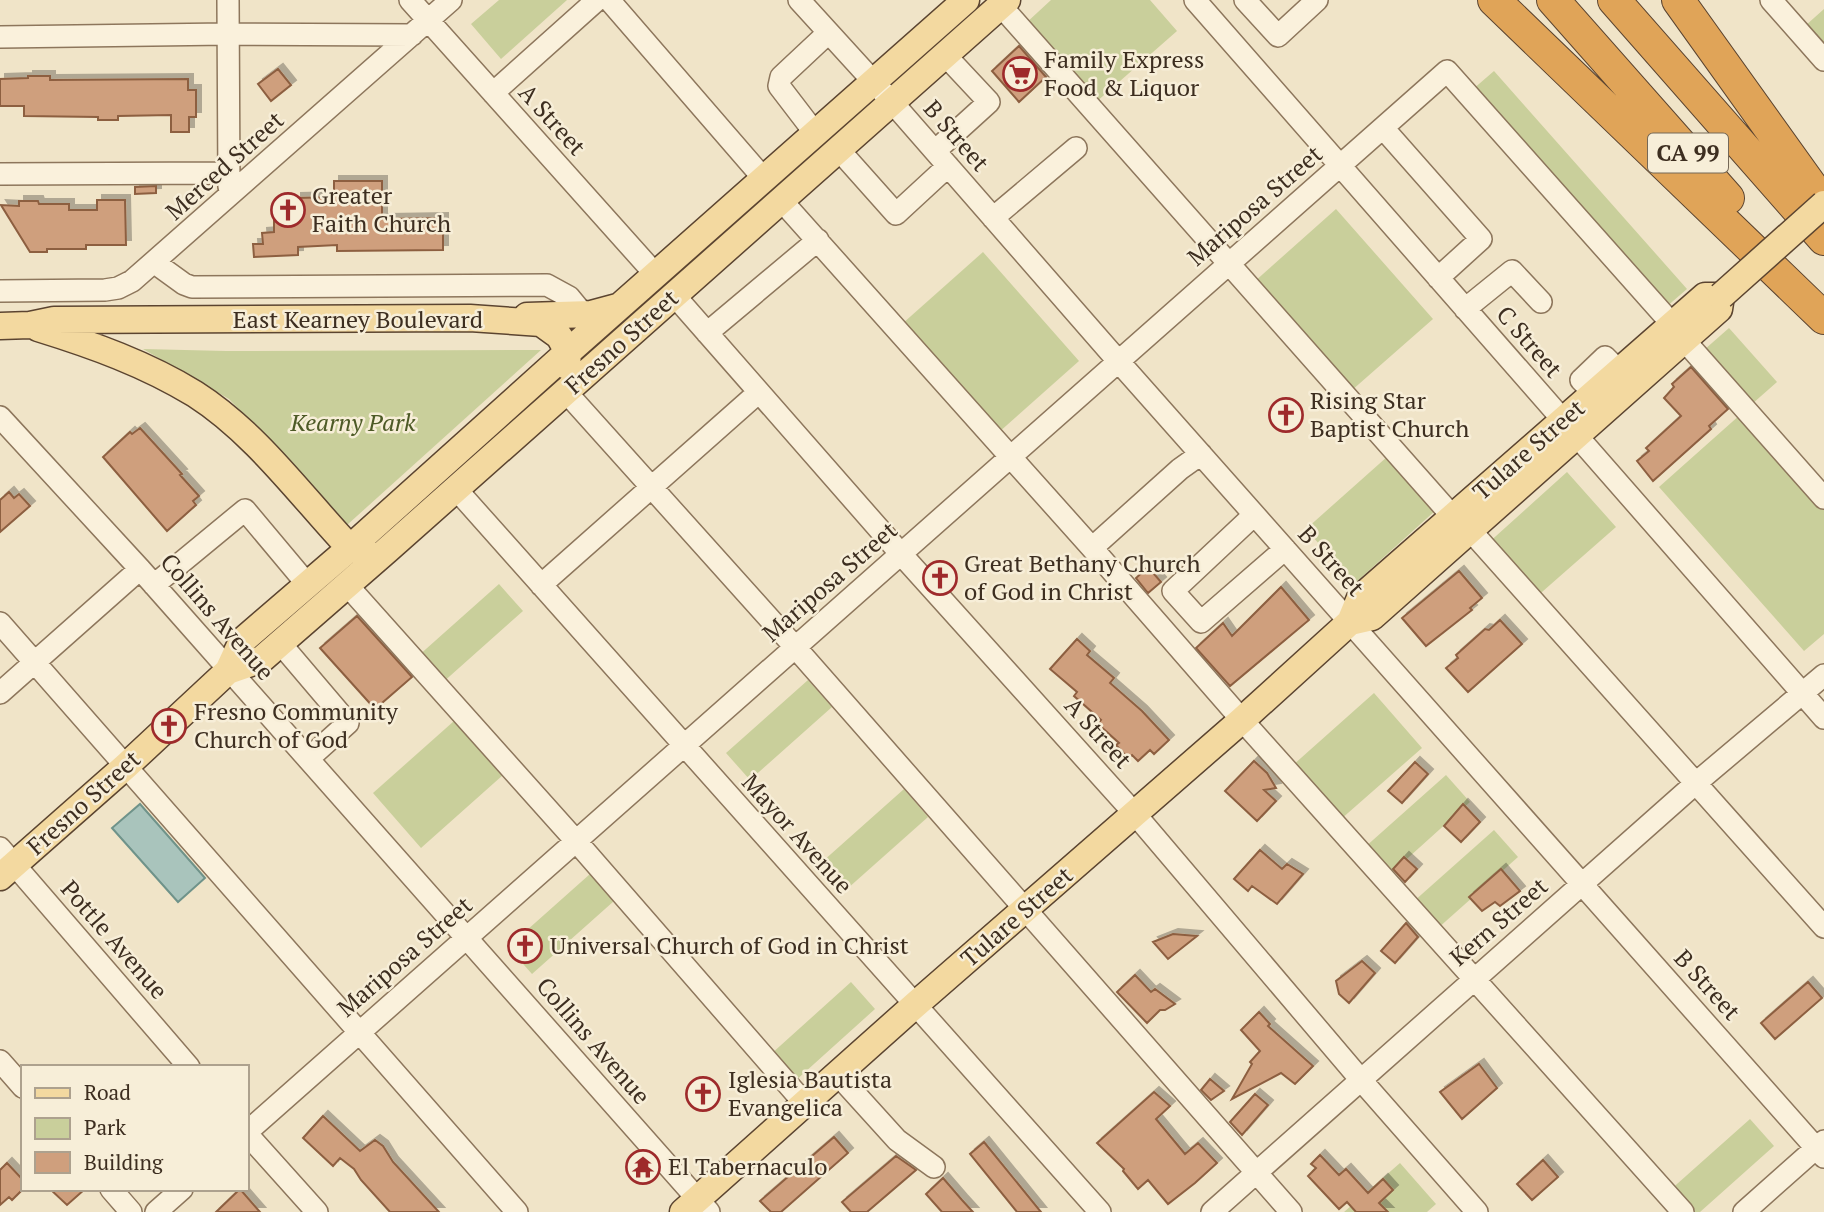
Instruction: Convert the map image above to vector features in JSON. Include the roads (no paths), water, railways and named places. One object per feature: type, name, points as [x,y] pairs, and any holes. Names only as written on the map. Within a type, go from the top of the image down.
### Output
[{"type":"highway","points":[[1494,0],[1824,318]]},
{"type":"highway","name":"CA 99","points":[[1553,0],[1824,307]]},
{"type":"highway","name":"CA 99","points":[[1614,0],[1824,239]]},
{"type":"highway","points":[[1678,0],[1824,204]]},
{"type":"main road","name":"Fresno Street","points":[[5,863],[125,766],[228,671],[242,641],[966,0]]},
{"type":"main road","name":"Fresno Street","points":[[228,671],[262,659],[1004,3]]},
{"type":"main road","name":"Tulare Street","points":[[697,1208],[915,1005],[1242,720],[1350,622],[1360,598],[1462,523],[1678,332],[1705,296],[1721,296],[1824,204]]},
{"type":"main road","points":[[470,318],[583,314],[607,311],[622,305]]},
{"type":"main road","name":"East Kearney Boulevard","points":[[0,326],[30,325],[54,320],[470,318],[541,323],[559,336],[568,352]]},
{"type":"main road","name":"East Kearney Boulevard","points":[[30,325],[146,367],[197,396],[259,448],[350,548]]},
{"type":"main road","name":"Tulare Street","points":[[1569,429],[1594,393],[1619,371],[1678,332]]},
{"type":"main road","points":[[512,438],[563,375],[568,364],[568,352]]},
{"type":"main road","points":[[350,548],[366,552],[386,551]]},
{"type":"street","points":[[228,0],[227,173],[230,196]]},
{"type":"street","name":"A Street","points":[[410,0],[656,275]]},
{"type":"street","name":"Merced Street","points":[[0,291],[118,288],[132,281],[451,0]]},
{"type":"street","points":[[493,93],[597,0]]},
{"type":"street","points":[[609,0],[764,179]]},
{"type":"street","name":"B Street","points":[[799,0],[1582,884],[1821,1148]]},
{"type":"street","name":"C Street","points":[[1195,0],[1824,718]]},
{"type":"street","points":[[1245,0],[1278,36],[1317,0]]},
{"type":"street","points":[[1771,0],[1824,60]]},
{"type":"street","points":[[1004,3],[1230,263],[1824,927]]},
{"type":"street","points":[[1235,46],[1262,19]]},
{"type":"street","points":[[815,133],[779,86],[782,77],[828,33]]},
{"type":"street","points":[[0,37],[412,35]]},
{"type":"street","points":[[839,150],[896,214],[989,102],[945,55]]},
{"type":"street","name":"Mariposa Street","points":[[248,1132],[1447,71],[1678,332]]},
{"type":"street","points":[[1383,128],[1481,239],[1438,278]]},
{"type":"street","points":[[993,218],[1076,148]]},
{"type":"street","points":[[0,174],[227,173]]},
{"type":"street","points":[[782,200],[1242,720],[1683,1212]]},
{"type":"street","points":[[708,333],[818,240]]},
{"type":"street","points":[[155,263],[184,284],[192,286],[547,285],[569,297],[583,314]]},
{"type":"street","points":[[1465,309],[1512,271],[1541,302]]},
{"type":"street","name":"A Street","points":[[674,295],[901,554],[1135,814],[1477,1212]]},
{"type":"street","points":[[1678,332],[1824,498]]},
{"type":"street","points":[[566,392],[795,647],[1291,1212]]},
{"type":"street","points":[[541,585],[759,392]]},
{"type":"street","name":"Collins Avenue","points":[[0,417],[147,577],[467,937],[697,1208]]},
{"type":"street","points":[[1092,548],[1180,469],[1201,454]]},
{"type":"street","name":"Mayor Avenue","points":[[456,489],[1100,1212]]},
{"type":"street","points":[[0,693],[34,662],[147,577],[245,510],[307,584]]},
{"type":"street","points":[[1254,515],[1173,591],[1201,622],[1285,549]]},
{"type":"street","points":[[347,585],[576,841],[806,1105]]},
{"type":"street","points":[[0,623],[517,1212]]},
{"type":"street","points":[[280,643],[348,723],[308,759]]},
{"type":"street","name":"Kern Street","points":[[1212,1212],[1696,783],[1824,675]]},
{"type":"street","name":"Pottle Avenue","points":[[5,863],[187,1065]]},
{"type":"street","points":[[1,1064],[21,1085]]},
{"type":"street","points":[[839,1076],[897,1140],[934,1167]]},
{"type":"street","points":[[248,1134],[317,1212]]},
{"type":"street","points":[[1744,1212],[1821,1148]]},
{"type":"street","points":[[113,1191],[131,1212]]},
{"type":"street","points":[[156,1212],[180,1191]]},
{"type":"water","points":[[140,804],[205,878],[178,902],[112,828]]},
{"type":"place","name":"Family Express Food & Liquor","points":[[1020,74]]},
{"type":"place","name":"Greater Faith Church","points":[[288,210]]},
{"type":"place","name":"Rising Star Baptist Church","points":[[1286,415]]},
{"type":"place","name":"Great Bethany Church of God in Christ","points":[[940,578]]},
{"type":"place","name":"Fresno Community Church of God","points":[[169,726]]},
{"type":"place","name":"Universal Church of God in Christ","points":[[525,946]]},
{"type":"place","name":"Iglesia Bautista Evangelica","points":[[703,1094]]},
{"type":"place","name":"El Tabernaculo","points":[[643,1167]]},
{"type":"park label","name":"Kearny Park","points":[[353,423]]}]
